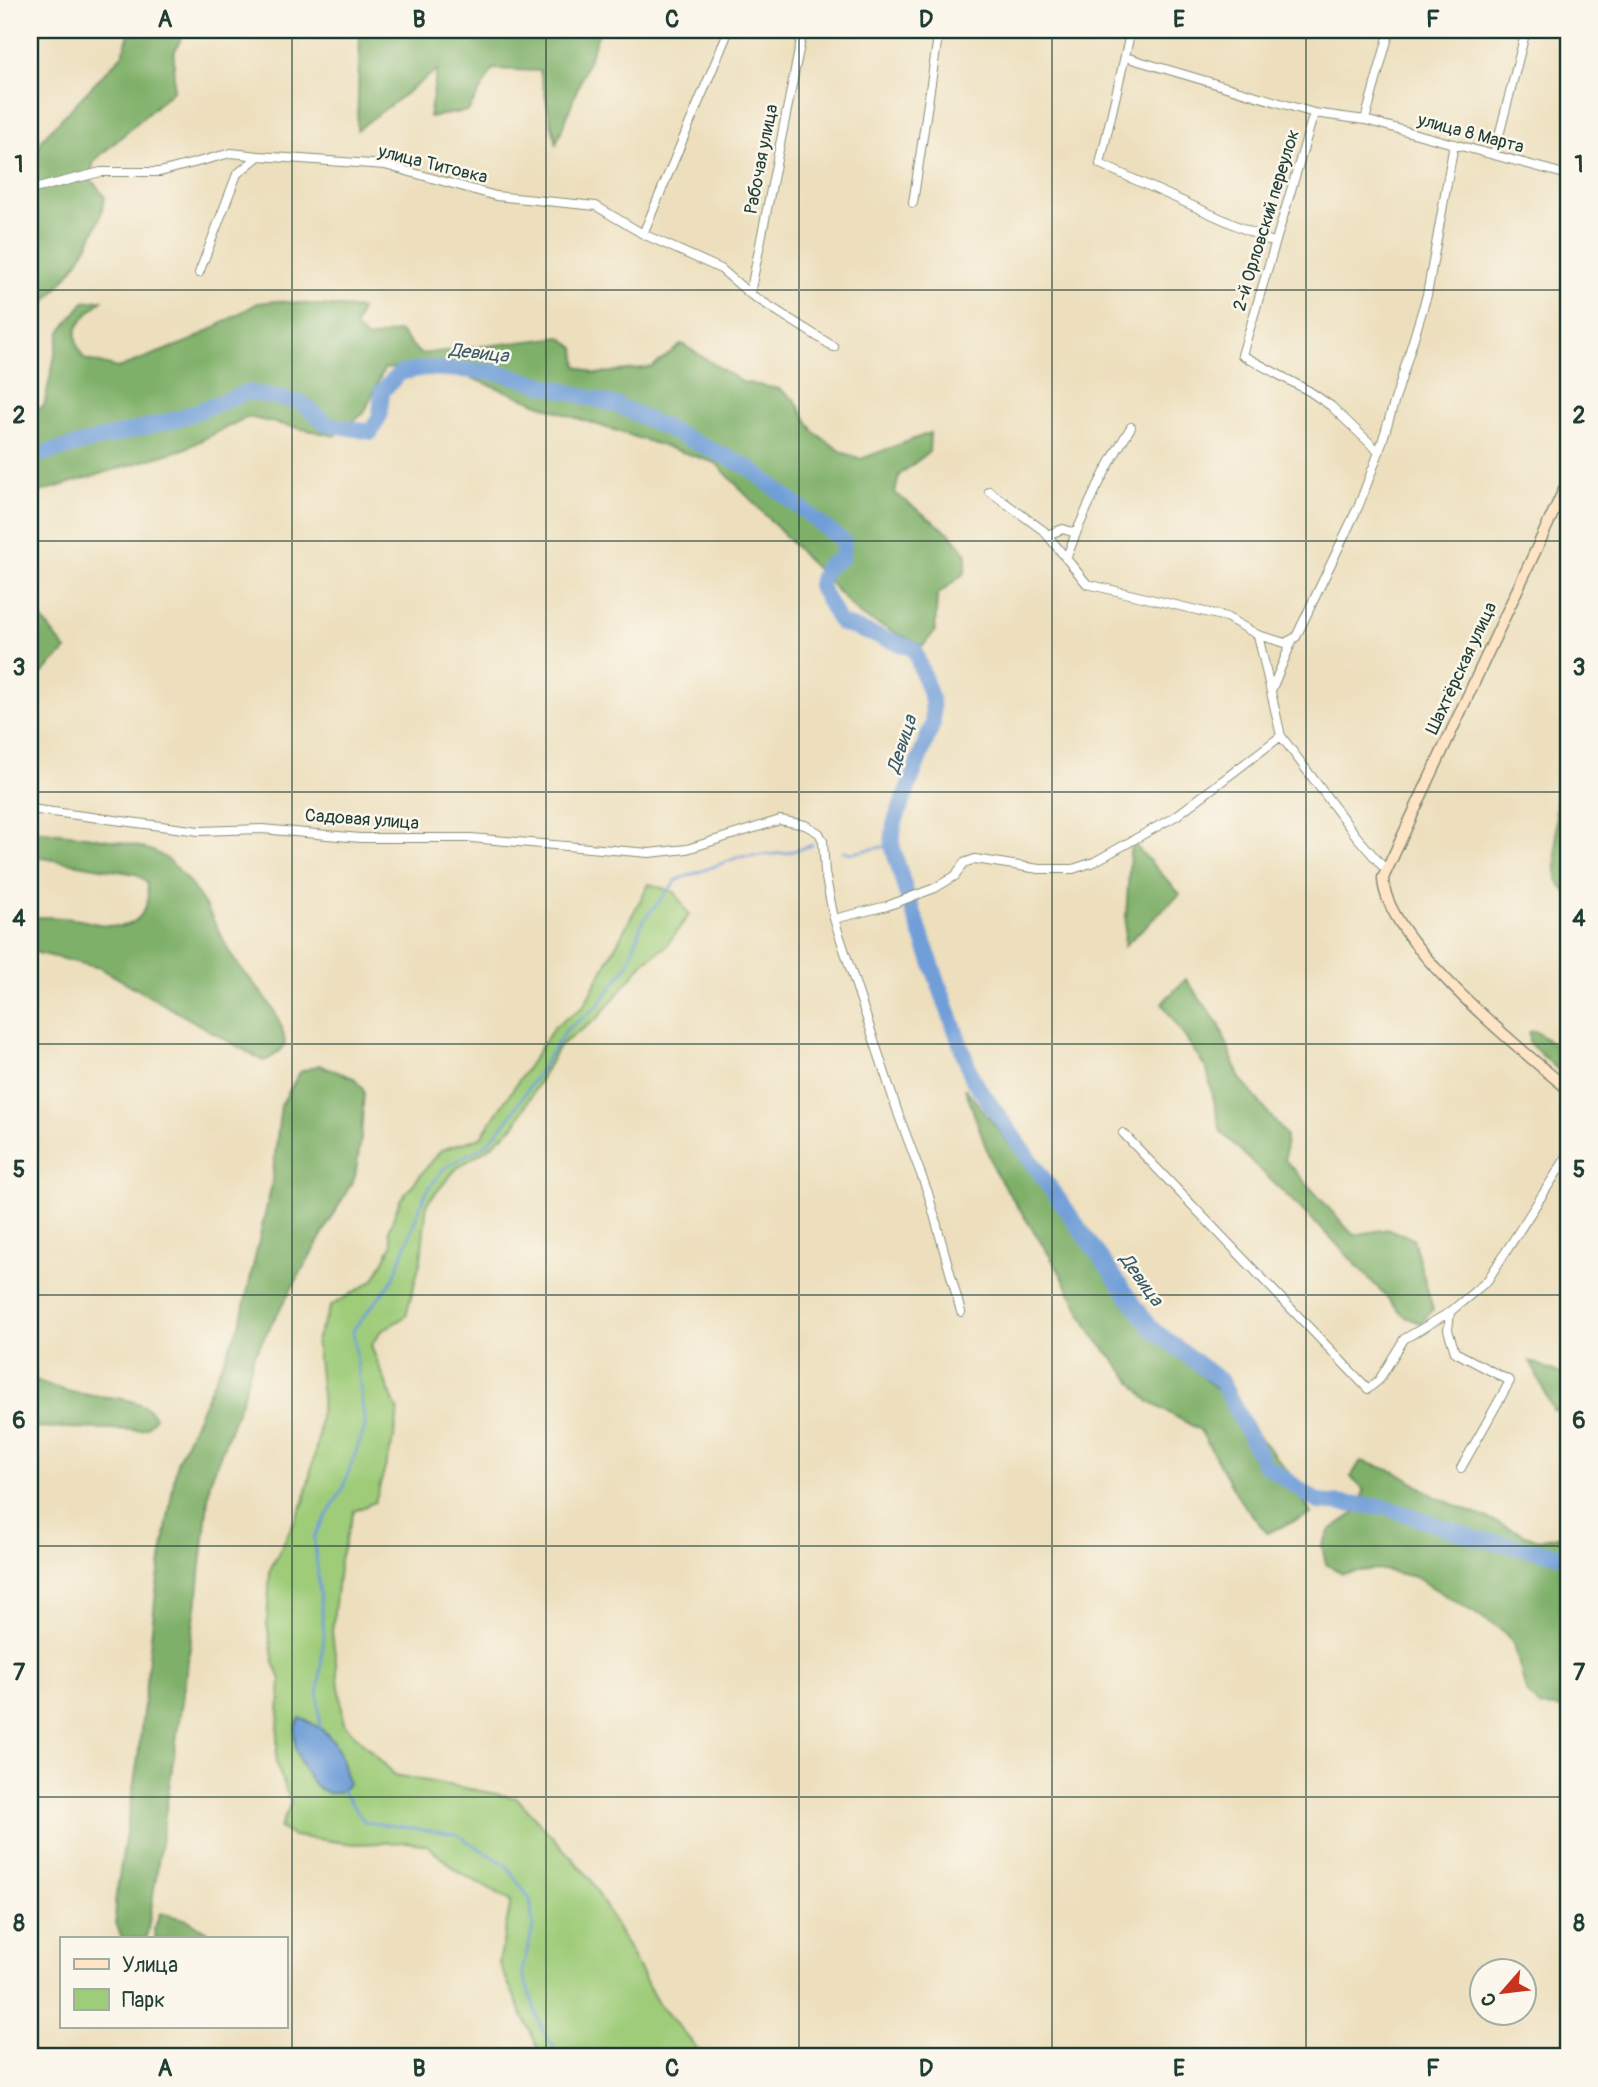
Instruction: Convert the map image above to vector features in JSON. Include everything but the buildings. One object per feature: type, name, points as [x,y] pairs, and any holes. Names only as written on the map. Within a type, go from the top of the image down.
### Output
[{"type":"street","points":[[643,234],[729,30]]},
{"type":"street","name":"Рабочая улица","points":[[750,294],[803,30]]},
{"type":"street","points":[[913,203],[939,30]]},
{"type":"street","points":[[1131,30],[1100,164],[1275,243]]},
{"type":"street","points":[[1365,120],[1390,30]]},
{"type":"street","points":[[1494,156],[1527,30]]},
{"type":"street","points":[[1125,57],[1314,113]]},
{"type":"street","name":"2-й Орловский переулок","points":[[1365,120],[1314,113],[1242,355],[1331,406],[1379,452]]},
{"type":"street","name":"улица 8 Марта","points":[[1365,120],[1568,175]]},
{"type":"street","points":[[1271,691],[1292,641],[1301,629],[1348,530],[1379,452],[1427,295],[1454,144]]},
{"type":"street","name":"улица Титовка","points":[[30,190],[101,172],[160,172],[231,153],[385,165],[496,196],[596,206],[643,234],[721,269],[750,294],[834,346]]},
{"type":"street","points":[[199,274],[237,174],[260,156]]},
{"type":"street","points":[[1066,559],[1104,470],[1131,427]]},
{"type":"street","name":"Шахтёрская улица","points":[[1385,869],[1568,481]]},
{"type":"street","points":[[989,491],[1047,535],[1087,584],[1226,617],[1258,635],[1279,642],[1292,641]]},
{"type":"street","points":[[1047,535],[1063,529],[1075,533]]},
{"type":"street","points":[[1258,635],[1281,736],[1357,837],[1385,869],[1383,887],[1389,904],[1413,940],[1483,1016],[1568,1089]]},
{"type":"street","points":[[834,919],[887,906],[935,888],[955,876],[964,863],[975,859],[1039,869],[1073,869],[1094,862],[1176,816],[1281,736]]},
{"type":"street","name":"Садовая улица","points":[[30,809],[199,831],[262,829],[360,838],[471,838],[649,853],[693,848],[725,840],[768,822],[780,820],[805,825],[819,833],[823,841],[825,873],[834,919],[928,1193],[961,1312]]},
{"type":"street","points":[[1123,1133],[1368,1389],[1380,1380],[1404,1339],[1450,1312],[1487,1281],[1568,1156]]},
{"type":"street","points":[[1450,1312],[1448,1330],[1455,1352],[1510,1381],[1461,1468]]},
{"type":"green space","points":[[130,30],[185,30],[174,53],[174,90],[94,161],[90,178],[105,197],[101,215],[76,263],[30,319],[30,170],[42,139],[123,54]]},
{"type":"green space","points":[[360,30],[600,30],[556,144],[540,71],[493,69],[468,111],[429,117],[437,70],[357,130]]},
{"type":"green space","points":[[102,300],[78,326],[76,340],[84,359],[118,368],[192,340],[258,303],[276,301],[361,309],[355,328],[368,339],[399,331],[420,354],[561,337],[575,348],[577,366],[595,374],[652,367],[682,344],[742,382],[779,389],[795,400],[814,432],[844,453],[861,459],[930,433],[929,452],[899,475],[895,493],[952,535],[967,554],[965,573],[937,595],[935,631],[923,646],[861,616],[716,463],[567,415],[433,363],[384,369],[364,413],[335,436],[247,417],[184,449],[30,495],[30,413],[44,406],[60,332],[84,302]]},
{"type":"green space","points":[[41,618],[66,650],[30,685],[30,620]]},
{"type":"green space","points":[[1568,725],[1568,895],[1558,881],[1556,870],[1556,776]]},
{"type":"green space","points":[[30,830],[116,841],[149,850],[168,860],[197,893],[232,956],[274,1011],[285,1045],[275,1055],[263,1061],[100,968],[30,951],[30,917],[68,918],[120,926],[137,920],[145,908],[148,893],[146,881],[136,874],[30,856]]},
{"type":"green space","points":[[1131,841],[1180,894],[1124,946]]},
{"type":"green space","points":[[649,884],[675,892],[689,915],[665,947],[644,962],[598,1018],[559,1046],[515,1125],[490,1147],[457,1168],[427,1203],[421,1259],[406,1316],[380,1332],[371,1346],[398,1412],[394,1438],[375,1502],[354,1511],[340,1559],[332,1632],[344,1724],[395,1775],[517,1798],[590,1878],[657,2002],[705,2057],[542,2057],[499,1963],[511,1900],[458,1872],[427,1845],[407,1842],[354,1844],[293,1836],[280,1828],[291,1803],[276,1763],[281,1680],[274,1662],[267,1624],[270,1570],[304,1502],[318,1439],[322,1396],[316,1340],[331,1306],[374,1280],[392,1245],[389,1230],[400,1200],[441,1150],[481,1137],[555,1026],[583,1007]]},
{"type":"green space","points":[[1186,979],[1220,1026],[1239,1077],[1286,1135],[1285,1160],[1353,1235],[1388,1229],[1413,1238],[1433,1310],[1421,1323],[1405,1317],[1331,1238],[1221,1132],[1207,1070],[1162,1003]]},
{"type":"green space","points":[[1535,1031],[1568,1055],[1568,1079],[1529,1043],[1529,1032]]},
{"type":"green space","points":[[319,1065],[354,1078],[364,1091],[355,1177],[254,1355],[242,1399],[210,1482],[198,1593],[149,1923],[146,1937],[122,1937],[116,1923],[115,1902],[138,1758],[156,1592],[177,1462],[240,1324],[271,1188],[281,1105],[300,1072]]},
{"type":"green space","points":[[965,1088],[1174,1351],[1223,1395],[1288,1471],[1311,1514],[1267,1533],[1241,1502],[1200,1430],[1149,1402],[1092,1334],[1057,1267],[994,1170]]},
{"type":"green space","points":[[1530,1361],[1568,1377],[1568,1414],[1553,1410]]},
{"type":"green space","points":[[30,1378],[77,1393],[127,1400],[148,1409],[155,1417],[147,1428],[140,1430],[30,1427]]},
{"type":"green space","points":[[1361,1461],[1396,1472],[1438,1498],[1538,1540],[1568,1534],[1568,1709],[1541,1707],[1527,1694],[1513,1642],[1501,1629],[1415,1577],[1378,1569],[1342,1573],[1326,1564],[1322,1546],[1330,1530],[1361,1509],[1364,1490],[1351,1477]]},
{"type":"green space","points":[[160,1913],[188,1920],[214,1937],[155,1937],[154,1930]]},
{"type":"water","points":[[300,1718],[322,1730],[339,1751],[348,1784],[337,1792],[326,1792],[315,1785],[306,1773],[295,1743],[295,1729]]},
{"type":"waterway","name":"Девица","points":[[30,457],[177,419],[248,392],[302,403],[327,424],[371,432],[380,415],[382,391],[400,373],[426,368],[496,372],[619,406],[748,467],[844,542],[842,558],[826,567],[819,585],[840,623],[914,649],[932,700],[933,723],[894,824],[892,845],[905,889],[973,1080],[1151,1328],[1221,1381],[1264,1464],[1318,1502],[1385,1507],[1475,1538],[1568,1557]]},
{"type":"waterway","points":[[320,1728],[318,1696],[324,1634],[314,1537],[342,1490],[365,1427],[353,1330],[393,1280],[425,1194],[443,1169],[487,1144],[507,1121],[566,1030],[597,1007],[629,963],[642,922],[677,880],[739,857],[787,853],[812,845]]},
{"type":"waterway","points":[[843,851],[852,853],[892,845]]},
{"type":"waterway","points":[[340,1788],[365,1822],[456,1834],[506,1865],[530,1899],[533,1927],[522,1972],[542,2029],[560,2057]]}]
